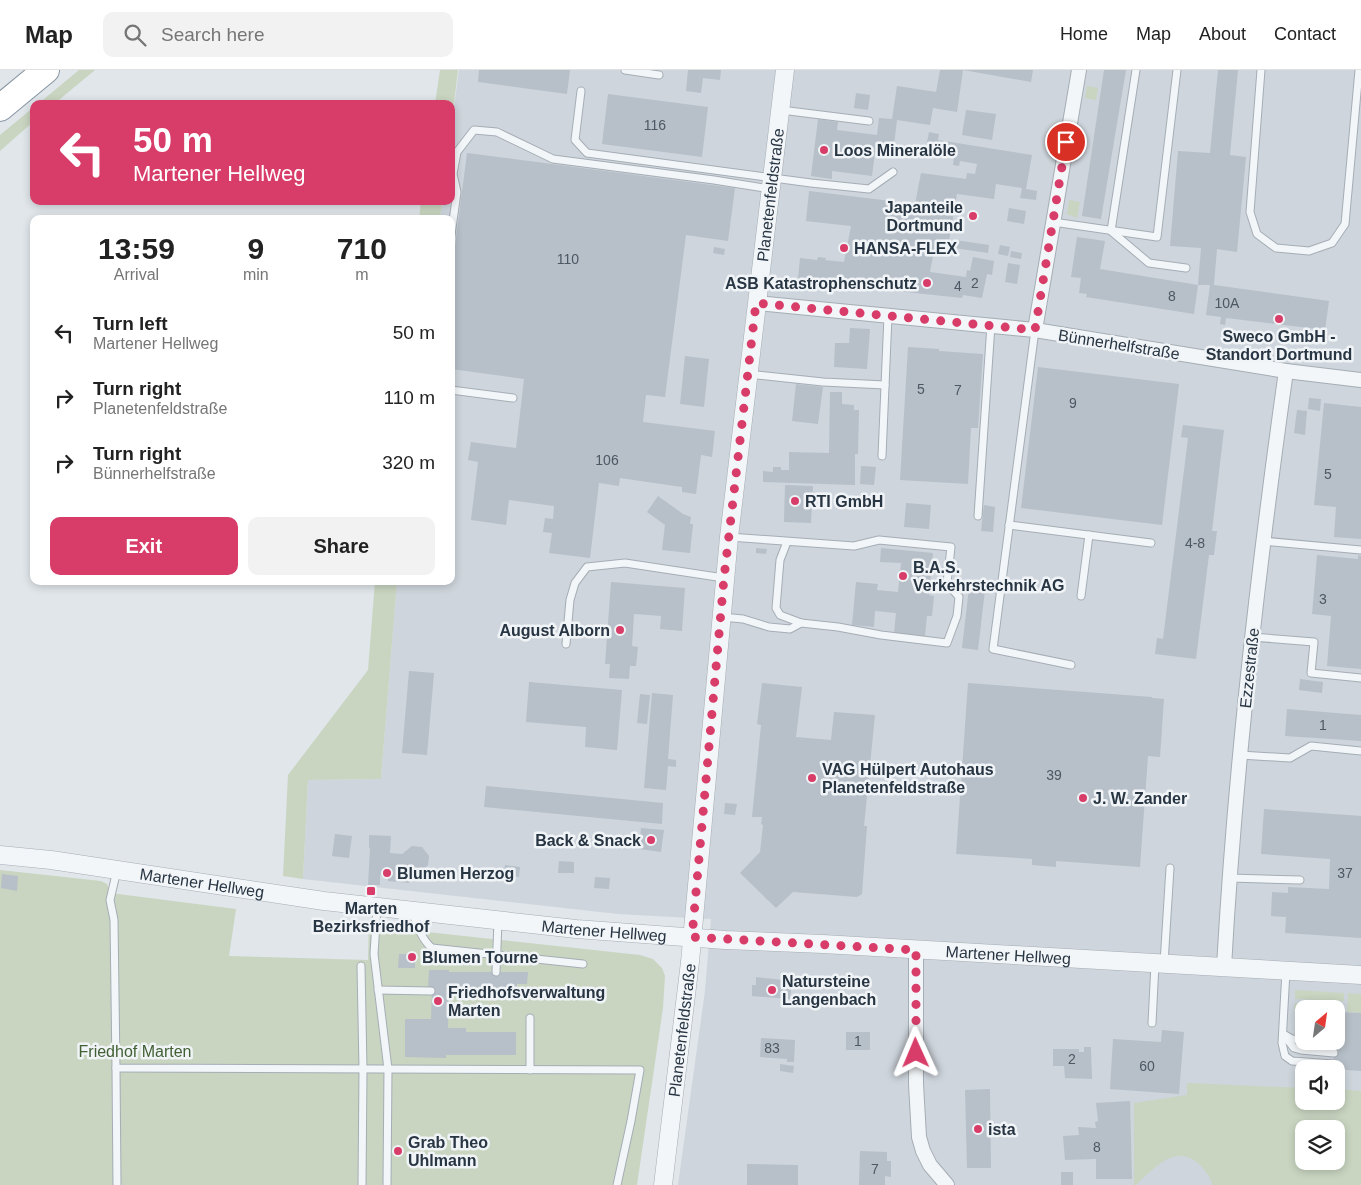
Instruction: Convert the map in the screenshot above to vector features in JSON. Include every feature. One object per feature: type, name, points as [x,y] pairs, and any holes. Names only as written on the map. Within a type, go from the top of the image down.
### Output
[{"type":"highway","points":[[0,108],[46,70]]},
{"type":"street","name":"Planetenfeldstraße","points":[[662,1185],[692,937],[724,578],[785,70]]},
{"type":"street","points":[[1035,330],[1078,70]]},
{"type":"street","name":"Bünnerhelfstraße","points":[[756,303],[1035,330],[1286,371],[1361,380]]},
{"type":"street","name":"Ezzestraße","points":[[1224,967],[1240,755],[1252,637],[1286,371]]},
{"type":"street","name":"Martener Hellweg","points":[[0,855],[51,860],[377,907],[576,929],[1361,975]]},
{"type":"street","points":[[916,950],[916,1075],[919,1137],[930,1165],[947,1185]]},
{"type":"lane","points":[[625,70],[659,75]]},
{"type":"lane","points":[[1111,231],[1136,70]]},
{"type":"lane","points":[[1052,222],[1157,237],[1177,70]]},
{"type":"lane","points":[[1261,70],[1250,212],[1258,234],[1276,248],[1309,251],[1332,243],[1345,224],[1359,70]]},
{"type":"lane","points":[[581,91],[575,140],[587,153],[772,183]]},
{"type":"lane","points":[[780,110],[869,121]]},
{"type":"lane","points":[[455,163],[457,152],[474,130],[497,132],[553,159],[714,180],[811,183],[869,189],[893,172]]},
{"type":"lane","points":[[454,215],[457,192],[455,183]]},
{"type":"lane","points":[[1111,231],[1148,263],[1186,268]]},
{"type":"lane","points":[[882,456],[888,316]]},
{"type":"lane","points":[[978,516],[991,325]]},
{"type":"lane","points":[[1035,330],[993,649],[1071,665]]},
{"type":"lane","points":[[747,374],[885,386]]},
{"type":"lane","points":[[455,391],[513,398]]},
{"type":"lane","points":[[1009,525],[1151,543]]},
{"type":"lane","points":[[1081,596],[1089,535]]},
{"type":"lane","points":[[729,537],[854,546],[879,540],[951,547],[947,584],[959,597],[957,616],[947,643],[801,623],[780,615],[776,608],[780,560],[787,542]]},
{"type":"lane","points":[[1263,541],[1361,550]]},
{"type":"lane","points":[[566,644],[570,600],[575,582],[587,567],[624,562],[724,578]]},
{"type":"lane","points":[[721,617],[743,619],[783,629],[790,629],[801,623]]},
{"type":"lane","points":[[1252,637],[1314,642],[1311,673],[1361,678]]},
{"type":"lane","points":[[1240,755],[1290,758],[1311,746],[1361,751]]},
{"type":"lane","points":[[1152,1023],[1170,868]]},
{"type":"lane","points":[[117,870],[110,900],[114,920],[117,1185]]},
{"type":"lane","points":[[1230,878],[1300,880]]},
{"type":"lane","points":[[377,907],[374,954],[388,1069],[386,1185]]},
{"type":"lane","points":[[412,911],[422,936],[432,948],[583,964]]},
{"type":"lane","points":[[496,972],[498,920]]},
{"type":"lane","points":[[361,966],[364,1069],[362,1185]]},
{"type":"lane","points":[[1286,971],[1282,1043],[1286,1056],[1295,1061]]},
{"type":"lane","points":[[378,990],[431,991]]},
{"type":"lane","points":[[530,1018],[530,1070]]},
{"type":"lane","points":[[1283,1033],[1295,1039]]},
{"type":"lane","points":[[1283,1033],[1294,1048],[1334,1053]]},
{"type":"lane","points":[[116,1068],[640,1070],[632,1121],[617,1185]]},
{"type":"shaded area","points":[[459,70],[1361,70],[1361,1185],[678,1185],[705,991],[711,919],[618,914],[303,879],[308,780],[381,779],[397,585],[455,585],[455,215],[440,215],[442,205],[455,205],[455,100]]},
{"type":"green space","points":[[79,70],[95,70],[59,100],[43,100]]},
{"type":"green space","points":[[440,70],[458,70],[454,100],[436,100]]},
{"type":"green space","points":[[1087,86],[1098,88],[1096,100],[1085,98]]},
{"type":"green space","points":[[30,110],[30,125],[0,151],[0,135]]},
{"type":"green space","points":[[1069,200],[1080,202],[1077,218],[1067,214]]},
{"type":"green space","points":[[421,205],[442,205],[440,215],[419,215]]},
{"type":"green space","points":[[375,585],[397,585],[381,779],[308,780],[303,879],[283,876],[288,775],[368,670]]},
{"type":"green space","name":"Friedhof Marten","points":[[0,870],[101,881],[107,884],[110,893],[236,909],[229,956],[368,960],[369,925],[382,927],[382,925],[408,928],[409,930],[640,955],[653,959],[662,968],[665,976],[663,1008],[637,1185],[0,1185]]},
{"type":"green space","points":[[1295,990],[1344,993],[1344,1000],[1295,999]]},
{"type":"green space","points":[[1348,993],[1361,994],[1361,1013],[1347,1012]]},
{"type":"green space","points":[[1187,1083],[1295,1088],[1295,1110],[1345,1110],[1345,1090],[1361,1091],[1361,1185],[1212,1185],[1209,1177],[1200,1165],[1182,1156],[1166,1160],[1134,1185],[1134,1103],[1187,1095]]},
{"type":"building","points":[[479,70],[570,70],[567,94],[478,82]]},
{"type":"building","points":[[688,70],[721,70],[720,80],[703,78],[701,93],[686,91]]},
{"type":"building","points":[[940,70],[963,70],[957,112],[933,108],[930,125],[897,120],[893,154],[875,152],[872,176],[832,171],[832,179],[811,176],[818,119],[838,122],[837,130],[877,135],[879,118],[892,119],[897,86],[936,92]]},
{"type":"building","points":[[963,70],[1033,70],[1031,82]]},
{"type":"building","points":[[1104,70],[1126,70],[1101,219],[1082,216]]},
{"type":"building","points":[[1218,70],[1238,70],[1230,155],[1246,157],[1237,252],[1217,249],[1214,285],[1329,301],[1325,330],[1226,318],[1225,325],[1220,324],[1221,317],[1206,315],[1210,285],[1198,285],[1201,248],[1170,246],[1178,151],[1210,153]]},
{"type":"building","points":[[856,93],[870,95],[868,110],[854,108]]},
{"type":"building","points":[[608,94],[708,107],[702,157],[602,144]]},
{"type":"building","points":[[966,110],[996,114],[992,140],[962,135]]},
{"type":"building","points":[[929,132],[939,134],[938,140],[1032,155],[1026,189],[1037,191],[1036,200],[1020,198],[1022,188],[996,184],[994,199],[957,194],[948,247],[935,245],[930,272],[966,277],[967,270],[970,271],[973,257],[994,261],[992,275],[987,274],[982,298],[963,295],[962,298],[798,279],[800,258],[817,260],[818,257],[826,258],[825,260],[844,262],[851,226],[806,221],[809,191],[915,204],[921,173],[966,179],[967,173],[975,174],[977,164],[960,161],[959,166],[953,165],[954,157],[925,152]]},
{"type":"building","points":[[467,153],[735,188],[728,241],[686,235],[665,397],[646,395],[643,422],[715,431],[712,457],[701,455],[696,494],[682,492],[682,487],[620,478],[619,486],[599,483],[590,558],[549,553],[552,533],[543,532],[545,518],[553,519],[554,506],[509,500],[506,525],[471,520],[478,462],[468,460],[471,442],[516,448],[524,379],[455,370],[455,246]]},
{"type":"building","points":[[1009,208],[1026,211],[1024,224],[1007,221]]},
{"type":"building","points":[[1077,237],[1105,241],[1100,269],[1198,285],[1194,314],[1086,297],[1087,294],[1079,293],[1081,278],[1071,277]]},
{"type":"building","points":[[955,240],[989,245],[988,253],[954,248]]},
{"type":"building","points":[[1000,245],[1010,247],[1008,256],[998,254]]},
{"type":"building","points":[[714,247],[725,249],[724,255],[713,253]]},
{"type":"building","points":[[1011,251],[1022,253],[1021,259],[1010,257]]},
{"type":"building","points":[[1008,263],[1020,265],[1017,284],[1005,282]]},
{"type":"building","points":[[850,328],[870,329],[867,369],[834,367],[835,343],[849,343]]},
{"type":"building","points":[[908,347],[983,354],[978,428],[971,428],[968,484],[900,480]]},
{"type":"building","points":[[685,356],[709,359],[704,407],[680,404]]},
{"type":"building","points":[[1038,367],[1179,384],[1162,525],[1021,508]]},
{"type":"building","points":[[796,384],[823,387],[818,424],[792,421]]},
{"type":"building","points":[[830,392],[842,392],[842,404],[854,405],[854,410],[859,410],[858,454],[855,454],[855,485],[763,482],[763,471],[773,472],[773,467],[789,470],[789,452],[829,453]]},
{"type":"building","points":[[1309,398],[1321,399],[1320,411],[1308,409]]},
{"type":"building","points":[[1324,403],[1361,407],[1361,539],[1334,537],[1336,507],[1314,505]]},
{"type":"building","points":[[1297,410],[1307,411],[1305,435],[1294,433]]},
{"type":"building","points":[[1183,425],[1224,430],[1212,531],[1217,531],[1214,555],[1209,555],[1196,659],[1155,654],[1157,638],[1163,639],[1188,438],[1181,437]]},
{"type":"building","points":[[861,466],[876,467],[874,485],[860,484]]},
{"type":"building","points":[[785,485],[813,486],[811,523],[784,522]]},
{"type":"building","points":[[658,496],[683,514],[691,517],[690,524],[693,524],[690,553],[662,550],[665,525],[647,512]]},
{"type":"building","points":[[906,503],[931,505],[929,529],[904,527]]},
{"type":"building","points":[[984,505],[995,507],[993,532],[981,531]]},
{"type":"building","points":[[756,548],[767,549],[766,554],[756,553]]},
{"type":"building","points":[[881,548],[933,553],[929,595],[934,596],[932,616],[927,616],[925,636],[894,633],[896,613],[875,611],[874,627],[852,625],[856,582],[878,584],[877,590],[898,592],[901,563],[880,562]]},
{"type":"building","points":[[1317,555],[1358,559],[1358,555],[1361,556],[1361,669],[1327,666],[1331,616],[1312,614]]},
{"type":"building","name":"August Alborn","points":[[611,582],[685,588],[682,631],[660,629],[661,616],[634,614],[632,646],[638,647],[636,666],[630,666],[629,679],[609,678],[610,664],[605,664]]},
{"type":"building","points":[[969,588],[985,590],[978,650],[962,648]]},
{"type":"building","points":[[409,671],[434,673],[427,755],[402,753]]},
{"type":"building","points":[[1300,679],[1323,682],[1322,693],[1299,690]]},
{"type":"building","points":[[529,682],[622,690],[617,750],[585,747],[586,727],[526,722]]},
{"type":"building","name":"VAG Hülpert Autohaus Planetenfeldstraße","points":[[762,683],[802,687],[796,737],[831,740],[834,712],[875,715],[864,826],[867,826],[862,894],[857,897],[793,892],[776,908],[740,873],[760,852],[762,817],[752,817],[761,725],[757,724]]},
{"type":"building","points":[[968,683],[1164,699],[1160,757],[1148,756],[1140,867],[1056,861],[1056,867],[1032,865],[1032,859],[956,854]]},
{"type":"building","points":[[652,693],[673,695],[668,759],[676,760],[676,767],[668,766],[666,790],[644,788]]},
{"type":"building","points":[[640,694],[650,695],[647,724],[637,723]]},
{"type":"building","points":[[1287,709],[1361,715],[1361,741],[1285,736]]},
{"type":"building","points":[[486,786],[663,803],[662,824],[484,807]]},
{"type":"building","points":[[725,803],[737,804],[735,815],[724,814]]},
{"type":"building","points":[[1264,809],[1361,816],[1361,938],[1285,933],[1286,917],[1271,916],[1272,892],[1288,893],[1288,887],[1329,889],[1330,859],[1261,854]]},
{"type":"building","name":"Back & Snack","points":[[641,828],[664,830],[661,852],[639,849]]},
{"type":"building","points":[[335,834],[352,836],[349,858],[332,856]]},
{"type":"building","points":[[369,835],[391,836],[390,853],[402,854],[412,846],[422,847],[429,856],[428,865],[421,872],[410,871],[409,883],[388,881],[388,876],[380,875],[380,885],[368,885]]},
{"type":"building","points":[[559,861],[574,862],[574,873],[558,873]]},
{"type":"building","points":[[505,865],[520,867],[519,877],[504,875]]},
{"type":"building","points":[[2,874],[18,876],[17,891],[1,888]]},
{"type":"building","points":[[595,877],[610,878],[609,889],[594,888]]},
{"type":"building","points":[[399,954],[415,954],[415,968],[398,968]]},
{"type":"building","points":[[429,970],[449,970],[449,972],[528,972],[527,984],[517,984],[517,988],[449,987],[448,1028],[466,1028],[466,1032],[516,1032],[516,1055],[446,1055],[446,1058],[405,1057],[405,1019],[431,1019],[432,989],[428,989]]},
{"type":"building","name":"Natursteine Langenbach","points":[[756,977],[792,981],[790,999],[752,996],[752,985],[756,985]]},
{"type":"building","points":[[1345,1012],[1361,1013],[1361,1071],[1345,1070],[1345,1060],[1333,1060],[1334,1050],[1345,1050]]},
{"type":"building","points":[[1162,1030],[1184,1032],[1179,1094],[1110,1089],[1113,1039],[1161,1042]]},
{"type":"building","points":[[846,1032],[870,1032],[870,1050],[846,1050]]},
{"type":"building","points":[[761,1038],[795,1040],[794,1062],[787,1062],[787,1059],[760,1057]]},
{"type":"building","points":[[1084,1047],[1091,1047],[1092,1079],[1065,1078],[1064,1066],[1053,1066],[1053,1049],[1079,1049],[1079,1052],[1084,1052]]},
{"type":"building","points":[[780,1064],[794,1066],[793,1073],[780,1071]]},
{"type":"building","name":"ista","points":[[990,1089],[991,1168],[967,1168],[965,1090]]},
{"type":"building","points":[[1130,1101],[1132,1179],[1096,1179],[1096,1159],[1065,1160],[1063,1136],[1079,1135],[1078,1127],[1096,1128],[1095,1122],[1098,1121],[1096,1103]]},
{"type":"building","points":[[860,1151],[887,1152],[887,1161],[891,1161],[891,1177],[885,1176],[885,1185],[859,1185]]},
{"type":"building","points":[[747,1164],[798,1165],[798,1185],[747,1185]]},
{"type":"building","points":[[1061,1172],[1073,1172],[1073,1185],[1061,1185]]},
{"type":"place","name":"Loos Mineralöle","points":[[824,150]]},
{"type":"place","name":"Japanteile Dortmund","points":[[973,216]]},
{"type":"place","name":"HANSA-FLEX","points":[[844,248]]},
{"type":"place","name":"ASB Katastrophenschutz","points":[[927,283]]},
{"type":"place","name":"Sweco GmbH - Standort Dortmund","points":[[1279,319]]},
{"type":"place","name":"RTI GmbH","points":[[795,501]]},
{"type":"place","name":"B.A.S. Verkehrstechnik AG","points":[[903,576]]},
{"type":"place","name":"August Alborn","points":[[620,630]]},
{"type":"place","name":"VAG Hülpert Autohaus Planetenfeldstraße","points":[[812,778]]},
{"type":"place","name":"J. W. Zander","points":[[1083,798]]},
{"type":"place","name":"Back & Snack","points":[[651,840]]},
{"type":"place","name":"Blumen Herzog","points":[[387,873]]},
{"type":"place","name":"Marten Bezirksfriedhof","points":[[371,891]]},
{"type":"place","name":"Blumen Tourne","points":[[412,957]]},
{"type":"place","name":"Natursteine Langenbach","points":[[772,990]]},
{"type":"place","name":"Friedhofsverwaltung Marten","points":[[438,1001]]},
{"type":"place","name":"ista","points":[[978,1129]]},
{"type":"place","name":"Grab Theo Uhlmann","points":[[398,1151]]},
{"type":"route","points":[[916,1053],[916,950],[692,937],[724,578],[756,303],[1035,330],[1066,142]]}]
